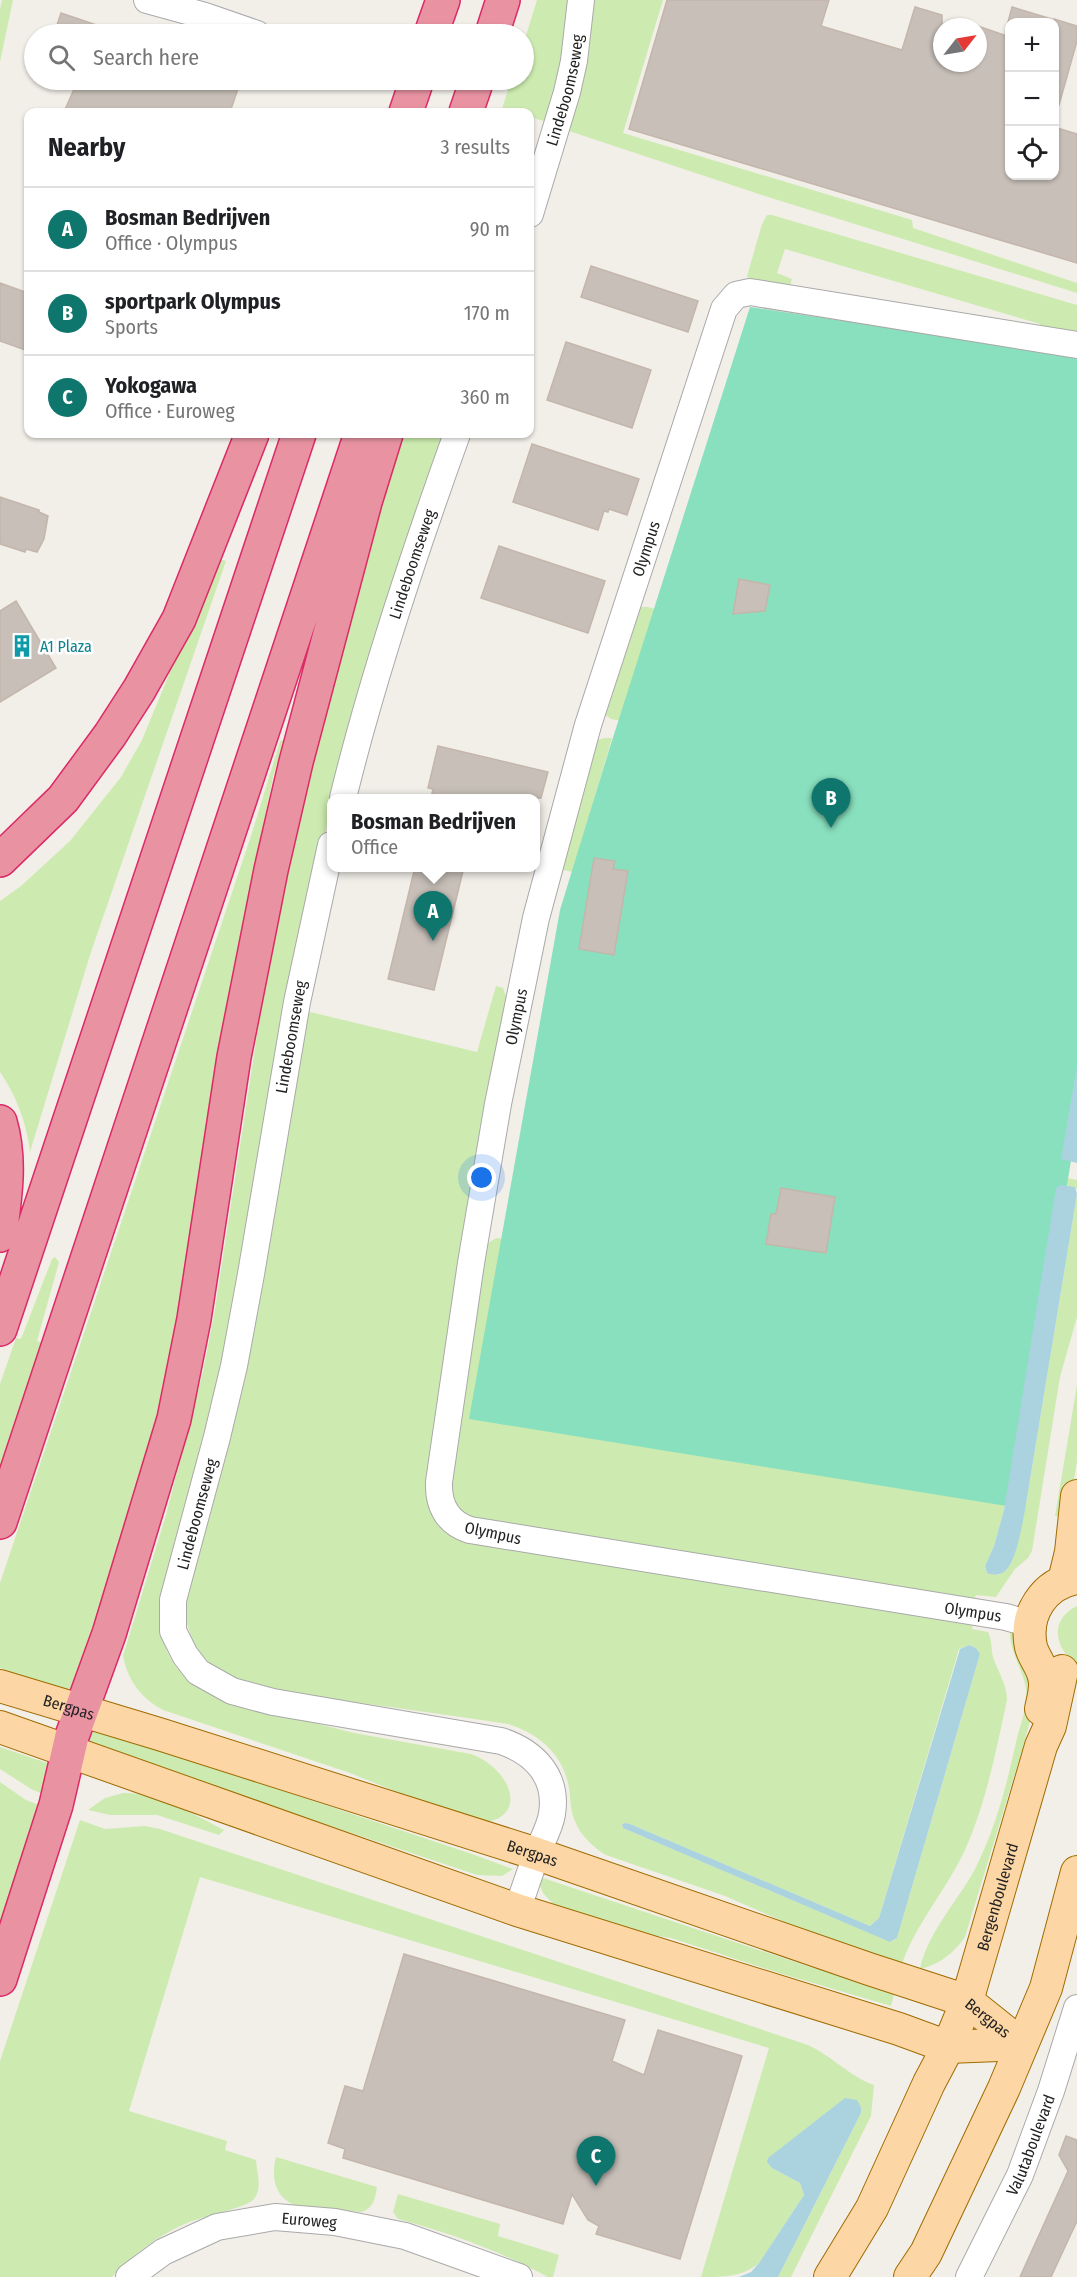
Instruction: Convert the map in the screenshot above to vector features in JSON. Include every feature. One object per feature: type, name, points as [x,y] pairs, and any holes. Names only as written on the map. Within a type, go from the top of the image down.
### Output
[{"type":"highway","points":[[435,24],[443,0]]},
{"type":"highway","points":[[496,24],[504,0]]},
{"type":"highway","points":[[513,24],[519,0]]},
{"type":"highway","points":[[407,108],[414,90]]},
{"type":"highway","points":[[467,108],[474,90]]},
{"type":"highway","points":[[487,108],[493,90]]},
{"type":"highway","points":[[0,860],[63,799],[105,743],[139,690],[179,619],[250,438]]},
{"type":"highway","points":[[0,1329],[298,438]]},
{"type":"highway","points":[[0,1522],[360,438]]},
{"type":"highway","points":[[0,1978],[49,1827],[69,1750],[109,1634],[174,1419],[194,1319],[234,1057],[271,870],[296,762],[365,502],[385,438]]},
{"type":"highway","points":[[0,1122],[4,1135],[7,1186],[0,1234]]},
{"type":"main road","points":[[1060,1673],[1037,1627],[1038,1602],[1045,1593],[1074,1582],[1071,1552],[1077,1496]]},
{"type":"main road","name":"Bergenboulevard","points":[[948,2047],[967,2001],[1041,1746],[1050,1726],[1060,1673]]},
{"type":"main road","name":"Bergpas","points":[[2,1686],[537,1854],[967,2001],[1021,2044]]},
{"type":"main road","name":"Bergpas","points":[[0,1727],[517,1910],[898,2029],[948,2047],[1021,2044]]},
{"type":"main road","points":[[910,2277],[926,2253],[1004,2088],[1046,1988],[1077,1872]]},
{"type":"main road","points":[[830,2277],[872,2208],[929,2083],[948,2047]]},
{"type":"street","points":[[147,0],[229,24]]},
{"type":"street","name":"Lindeboomseweg","points":[[534,201],[567,92],[574,61],[580,0]]},
{"type":"street","name":"Olympus","points":[[1037,1627],[1005,1617],[470,1530],[452,1521],[438,1494],[496,1115],[536,918],[588,725],[724,309],[736,295],[750,292],[1077,345]]},
{"type":"street","name":"Lindeboomseweg","points":[[343,794],[370,698],[425,522],[456,438]]},
{"type":"street","name":"Lindeboomseweg","points":[[327,863],[297,1002],[252,1274],[234,1366],[218,1437],[173,1600],[173,1631],[184,1655],[198,1672],[232,1691],[273,1702],[501,1741],[528,1753],[546,1774],[551,1791],[552,1814],[517,1910]]},
{"type":"street","name":"Valutaboulevard","points":[[969,2277],[1020,2175],[1051,2091],[1077,2008]]},
{"type":"street","name":"Euroweg","points":[[129,2277],[163,2252],[217,2227],[275,2217],[335,2222],[405,2235],[506,2275]]},
{"type":"green space","points":[[2,0],[13,0],[0,62],[0,9]]},
{"type":"green space","points":[[537,0],[571,0],[563,68],[547,122],[534,118],[534,108],[502,108],[508,90],[534,90],[534,24],[530,24]]},
{"type":"green space","points":[[591,0],[663,0],[623,133],[912,220],[913,228],[1077,283],[1077,293],[771,198],[566,130]]},
{"type":"green space","points":[[767,215],[1077,305],[1077,338],[1040,333],[1040,324],[785,249],[777,273],[792,279],[788,292],[749,280],[747,276],[762,224]]},
{"type":"green space","points":[[750,307],[1077,356],[1077,1125],[1013,1507],[469,1419],[560,910]]},
{"type":"green space","points":[[401,438],[443,438],[332,794],[327,794],[327,826],[312,885],[225,1364],[161,1605],[161,1623],[168,1653],[184,1676],[195,1685],[225,1700],[354,1733],[471,1754],[486,1761],[506,1782],[510,1794],[510,1805],[504,1814],[492,1821],[474,1823],[350,1773],[163,1710],[148,1700],[137,1688],[128,1673],[123,1656],[166,1515],[203,1371],[214,1315],[261,1009],[300,802],[360,576]]},
{"type":"green space","points":[[217,558],[226,561],[90,955],[30,1152],[20,1110],[0,1072],[0,901],[21,886],[70,841],[121,777],[142,740]]},
{"type":"green space","points":[[642,607],[674,614],[639,724],[611,719],[604,714],[637,609]]},
{"type":"green space","points":[[612,738],[573,872],[559,869],[595,741]]},
{"type":"green space","points":[[284,740],[273,777],[232,981],[213,1123],[159,1431],[73,1692],[8,1674],[8,1671],[0,1668],[0,1583],[252,833],[280,741]]},
{"type":"green space","points":[[496,986],[503,988],[507,999],[460,1261],[426,1493],[432,1510],[973,1623],[972,1629],[988,1632],[993,1657],[1007,1694],[990,1776],[965,1850],[914,1936],[901,1967],[844,1948],[725,1896],[606,1855],[588,1841],[575,1822],[565,1772],[554,1753],[538,1738],[519,1728],[508,1724],[265,1688],[231,1677],[216,1668],[202,1655],[193,1640],[184,1605],[306,1011],[477,1052]],"holes":[[[969,1645],[976,1648],[980,1654],[897,1938],[891,1942],[623,1828],[622,1824],[630,1824],[870,1926],[879,1918],[959,1649]]]},
{"type":"green space","points":[[1037,1172],[1077,1180],[1077,1190],[1076,1188],[1056,1188],[1004,1510],[994,1546],[985,1566],[987,1573],[999,1575],[1026,1504],[1077,1194],[1077,1317],[1060,1377],[1032,1551],[1028,1558],[1015,1569],[996,1597],[976,1595],[974,1600],[462,1516],[448,1492],[485,1245],[496,1238],[512,1240]]},
{"type":"green space","points":[[55,1257],[59,1262],[37,1341],[42,1343],[0,1468],[0,1384],[16,1338],[21,1339],[52,1259]]},
{"type":"green space","points":[[1077,1385],[1077,1461],[1068,1518],[1055,1516]]},
{"type":"green space","points":[[1077,1606],[1077,1665],[1069,1658],[1060,1643],[1058,1627],[1068,1612]]},
{"type":"green space","points":[[1010,1632],[1019,1640],[1037,1695],[965,1937],[946,1957],[920,1969],[936,1930],[975,1869],[995,1821],[1005,1788],[1026,1701],[1026,1689],[1012,1647]]},
{"type":"green space","points":[[85,1725],[513,1869],[502,1876],[477,1875],[292,1813],[182,1785],[84,1750]]},
{"type":"green space","points":[[0,1747],[53,1765],[43,1794],[0,1769]]},
{"type":"green space","points":[[0,1782],[26,1800],[39,1805],[0,1922]]},
{"type":"green space","points":[[123,1793],[162,1800],[224,1830],[219,1835],[157,1815],[110,1815],[88,1810],[105,1798]]},
{"type":"green space","points":[[80,1820],[105,1829],[145,1826],[160,1829],[808,2045],[874,2085],[871,2116],[791,2277],[778,2277],[861,2113],[857,2100],[772,2168],[800,2183],[804,2195],[759,2263],[740,2274],[701,2277],[769,2048],[200,1877],[129,2111],[227,2141],[225,2150],[256,2160],[259,2181],[256,2196],[242,2206],[194,2221],[166,2233],[138,2253],[112,2277],[0,2277],[0,2061]]},
{"type":"green space","points":[[540,1877],[810,1967],[895,1990],[891,2006],[671,1938],[622,1931],[554,1905],[543,1893],[537,1879]]},
{"type":"green space","points":[[276,2157],[377,2187],[376,2195],[369,2208],[362,2212],[294,2205],[278,2191],[274,2178]]},
{"type":"green space","points":[[398,2194],[500,2224],[498,2236],[559,2255],[553,2277],[548,2277],[512,2259],[437,2230],[398,2219],[393,2212]]},
{"type":"water","points":[[1077,1066],[1077,1163],[1061,1159]]},
{"type":"water","points":[[1060,1185],[1075,1187],[1077,1194],[1026,1504],[1013,1559],[1005,1571],[992,1574],[987,1573],[985,1566],[994,1546],[1004,1510],[1056,1188]]},
{"type":"water","points":[[969,1645],[976,1648],[980,1654],[897,1938],[890,1942],[623,1828],[622,1824],[630,1824],[870,1926],[879,1918],[960,1649]]},
{"type":"water","points":[[845,2098],[857,2100],[861,2113],[778,2277],[739,2277],[751,2272],[759,2263],[804,2195],[800,2183],[772,2168],[767,2162],[768,2158]]},
{"type":"building","points":[[667,0],[829,0],[821,26],[902,50],[915,7],[942,15],[942,18],[933,18],[933,72],[987,72],[987,29],[1005,35],[1005,180],[1059,180],[1059,129],[1077,134],[1077,263],[629,129]]},
{"type":"building","points":[[1012,7],[1049,18],[1009,18]]},
{"type":"building","points":[[61,13],[93,24],[57,24]]},
{"type":"building","points":[[1059,21],[1077,26],[1077,41],[1059,105]]},
{"type":"building","points":[[74,90],[238,90],[231,108],[66,108]]},
{"type":"building","points":[[591,266],[698,301],[688,332],[581,297]]},
{"type":"building","points":[[0,283],[24,292],[24,350],[0,341]]},
{"type":"building","points":[[566,342],[651,370],[632,428],[547,400]]},
{"type":"building","points":[[532,444],[639,479],[627,515],[609,509],[608,512],[604,511],[598,530],[513,502]]},
{"type":"building","points":[[0,497],[39,510],[48,516],[44,539],[37,552],[26,549],[25,552],[0,544]]},
{"type":"building","points":[[499,546],[605,581],[588,633],[481,598]]},
{"type":"building","points":[[739,579],[770,585],[765,611],[733,614]]},
{"type":"building","name":"A1 Plaza","points":[[16,601],[56,668],[0,702],[0,611]]},
{"type":"building","points":[[438,746],[548,772],[541,798],[540,794],[432,794],[433,789],[428,788]]},
{"type":"building","points":[[594,858],[615,861],[613,869],[628,871],[614,955],[579,949]]},
{"type":"building","points":[[414,872],[463,872],[434,990],[388,979]]},
{"type":"building","points":[[781,1188],[835,1197],[826,1253],[766,1244],[771,1214],[776,1214]]},
{"type":"building","points":[[404,1954],[625,2020],[612,2061],[644,2075],[658,2030],[742,2056],[680,2259],[596,2234],[599,2226],[588,2220],[572,2194],[563,2224],[343,2158],[345,2149],[328,2143],[345,2086],[363,2091]]},
{"type":"building","points":[[1066,2136],[1077,2140],[1077,2221],[1051,2277],[1020,2277],[1068,2171],[1059,2155]]},
{"type":"place","name":"A1 Plaza","points":[[22,646]]},
{"type":"place","name":"sportpark Olympus","points":[[831,828]]},
{"type":"place","name":"Bosman Bedrijven","points":[[433,941]]},
{"type":"place","name":"Yokogawa","points":[[596,2186]]}]
